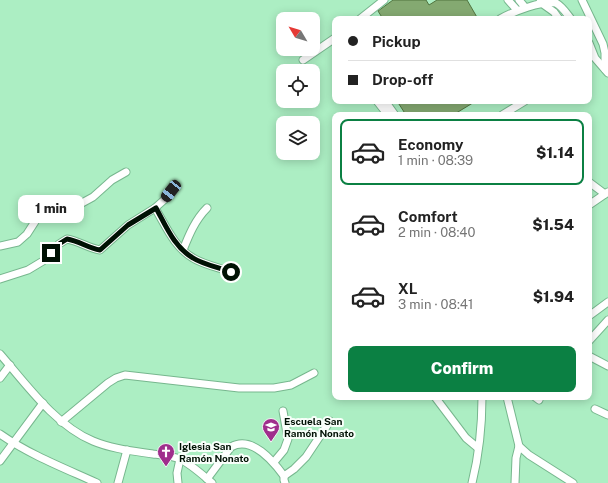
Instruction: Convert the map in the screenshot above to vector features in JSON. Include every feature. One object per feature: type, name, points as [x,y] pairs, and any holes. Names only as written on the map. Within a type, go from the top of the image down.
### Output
[{"type":"street","points":[[364,16],[384,0]]},
{"type":"street","points":[[508,0],[517,10]]},
{"type":"street","points":[[519,0],[524,6]]},
{"type":"street","points":[[582,0],[590,16]]},
{"type":"street","points":[[506,16],[524,6],[546,1],[556,2],[569,16]]},
{"type":"street","points":[[540,2],[554,12],[557,16]]},
{"type":"street","points":[[592,21],[606,53],[606,71]]},
{"type":"street","points":[[303,60],[332,40]]},
{"type":"street","points":[[592,60],[606,71]]},
{"type":"street","points":[[379,104],[386,112]]},
{"type":"street","points":[[507,112],[520,104]]},
{"type":"street","points":[[0,246],[18,242],[27,234],[39,213],[43,209],[82,203],[93,197],[112,180],[126,172]]},
{"type":"street","points":[[592,184],[606,193],[592,202]]},
{"type":"street","points":[[0,279],[28,270],[43,261],[59,244],[67,239],[75,240],[100,250],[128,225],[156,208],[174,187]]},
{"type":"street","points":[[156,208],[175,243],[182,250],[193,258],[231,272]]},
{"type":"street","points":[[182,250],[200,214],[207,208]]},
{"type":"street","points":[[592,314],[608,302]]},
{"type":"street","points":[[592,338],[608,320]]},
{"type":"street","points":[[0,354],[43,403],[61,422],[68,427],[93,441],[106,446],[180,459],[209,481],[231,447],[235,444],[248,444],[256,448],[274,462],[284,479],[306,457],[330,421]]},
{"type":"street","points":[[592,358],[608,366]]},
{"type":"street","points":[[0,378],[10,365]]},
{"type":"street","points":[[61,422],[108,383],[125,375],[238,388],[274,388],[291,385],[314,373]]},
{"type":"street","points":[[438,400],[466,438],[478,448]]},
{"type":"street","points":[[472,483],[482,421],[482,400]]},
{"type":"street","points":[[508,400],[519,446],[516,458],[515,483]]},
{"type":"street","points":[[0,461],[43,403]]},
{"type":"street","points":[[595,409],[608,415]]},
{"type":"street","points":[[274,462],[284,450],[288,439],[283,411]]},
{"type":"street","points":[[0,434],[13,443],[97,483]]},
{"type":"street","points":[[519,446],[529,455],[573,483]]},
{"type":"street","points":[[118,483],[127,450]]},
{"type":"street","points":[[178,483],[177,473],[180,459]]},
{"type":"building","points":[[393,0],[426,0],[429,5],[437,0],[467,0],[476,16],[381,16],[378,11]]},
{"type":"building","points":[[399,104],[471,104],[458,112],[404,112]]},
{"type":"place","name":"Escuela San Ramón Nonato","points":[[271,442]]},
{"type":"place","name":"Iglesia San Ramón Nonato","points":[[166,467]]},
{"type":"route","points":[[51,253],[59,244],[67,239],[75,240],[100,250],[128,225],[156,208],[175,243],[182,250],[193,258],[231,272]]}]
